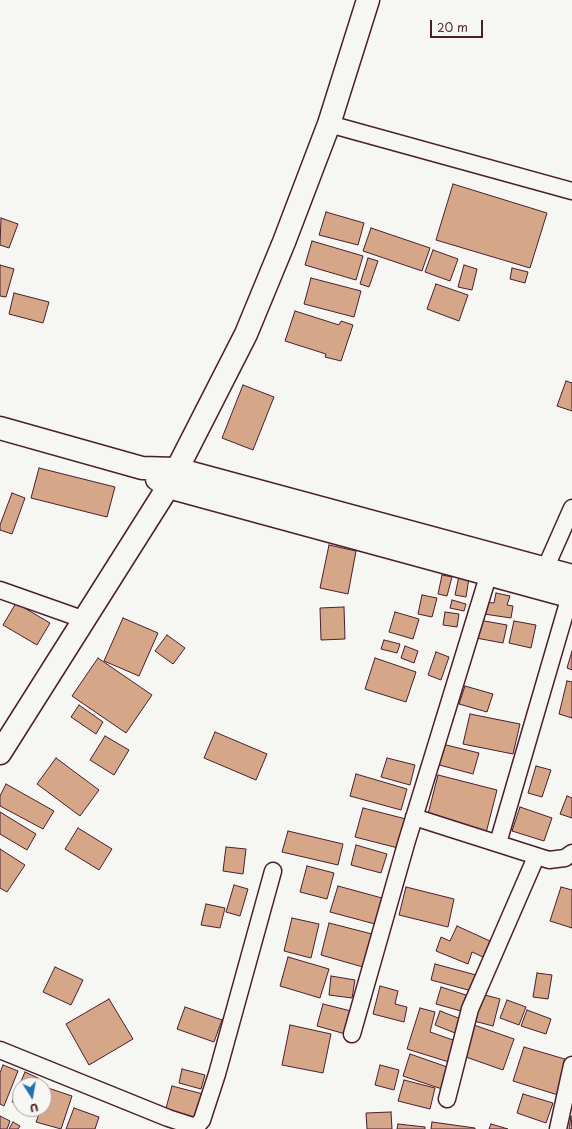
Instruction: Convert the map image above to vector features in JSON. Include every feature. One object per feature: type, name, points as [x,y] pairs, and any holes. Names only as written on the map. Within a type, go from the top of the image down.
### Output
[{"type":"main road","points":[[0,753],[173,478],[246,334],[284,242],[329,124],[368,0]]},
{"type":"main road","points":[[0,428],[142,468],[489,573],[572,589]]},
{"type":"main road","points":[[173,478],[545,569],[572,589]]},
{"type":"street","points":[[329,124],[572,191]]},
{"type":"street","points":[[545,569],[572,508]]},
{"type":"street","points":[[352,1034],[414,817],[489,573]]},
{"type":"street","points":[[498,843],[572,589]]},
{"type":"street","points":[[0,590],[22,596],[85,620]]},
{"type":"street","points":[[414,817],[498,843],[536,857],[549,860],[570,857]]},
{"type":"street","points":[[447,1099],[470,1009],[536,857]]},
{"type":"street","points":[[0,1050],[168,1118],[196,1127],[202,1120],[215,1080],[273,871]]},
{"type":"street","points":[[558,1129],[572,1065]]},
{"type":"building","points":[[453,184],[547,213],[530,268],[436,240]]},
{"type":"building","points":[[326,212],[364,223],[358,245],[319,235]]},
{"type":"building","points":[[1,218],[18,224],[9,248],[0,245]]},
{"type":"building","points":[[371,228],[430,248],[422,271],[363,251]]},
{"type":"building","points":[[312,241],[363,256],[356,280],[305,265]]},
{"type":"building","points":[[433,250],[458,259],[450,281],[425,272]]},
{"type":"building","points":[[368,258],[378,261],[369,287],[360,284]]},
{"type":"building","points":[[0,265],[14,269],[6,297],[0,296]]},
{"type":"building","points":[[464,265],[477,269],[472,290],[458,287]]},
{"type":"building","points":[[512,268],[528,272],[525,283],[510,279]]},
{"type":"building","points":[[311,278],[361,291],[354,317],[304,304]]},
{"type":"building","points":[[436,284],[468,295],[459,321],[427,309]]},
{"type":"building","points":[[14,293],[49,302],[43,323],[9,314]]},
{"type":"building","points":[[295,311],[339,325],[341,321],[353,325],[341,361],[325,357],[326,354],[285,341]]},
{"type":"building","points":[[566,381],[572,383],[572,411],[557,406]]},
{"type":"building","points":[[243,385],[274,397],[253,450],[222,438]]},
{"type":"building","points":[[39,468],[115,487],[107,517],[31,498]]},
{"type":"building","points":[[12,493],[25,498],[12,534],[0,530],[0,525]]},
{"type":"building","points":[[329,545],[356,551],[348,594],[320,588]]},
{"type":"building","points":[[442,575],[452,577],[447,596],[438,594]]},
{"type":"building","points":[[459,576],[469,578],[466,597],[455,595]]},
{"type":"building","points":[[496,593],[510,596],[507,605],[513,606],[511,618],[484,614],[485,602],[494,603]]},
{"type":"building","points":[[422,595],[437,598],[432,617],[418,614]]},
{"type":"building","points":[[452,600],[466,604],[464,611],[450,608]]},
{"type":"building","points":[[16,603],[50,623],[37,645],[3,625]]},
{"type":"building","points":[[344,607],[345,639],[321,640],[320,608]]},
{"type":"building","points":[[395,612],[419,619],[413,639],[389,632]]},
{"type":"building","points":[[445,612],[459,614],[457,627],[443,625]]},
{"type":"building","points":[[123,618],[158,633],[139,676],[104,661]]},
{"type":"building","points":[[479,620],[507,625],[503,643],[476,638]]},
{"type":"building","points":[[514,621],[536,625],[531,648],[509,643]]},
{"type":"building","points":[[167,635],[185,648],[173,664],[155,651]]},
{"type":"building","points":[[384,640],[400,644],[397,653],[381,649]]},
{"type":"building","points":[[405,646],[418,651],[414,663],[401,658]]},
{"type":"building","points":[[572,651],[572,670],[567,668]]},
{"type":"building","points":[[436,652],[449,657],[441,680],[428,675]]},
{"type":"building","points":[[98,658],[152,695],[126,733],[72,696]]},
{"type":"building","points":[[375,658],[416,672],[406,702],[365,689]]},
{"type":"building","points":[[567,681],[572,682],[572,718],[559,714]]},
{"type":"building","points":[[465,686],[493,694],[487,712],[459,704]]},
{"type":"building","points":[[79,705],[103,722],[96,734],[71,717]]},
{"type":"building","points":[[470,714],[520,724],[513,754],[463,744]]},
{"type":"building","points":[[215,732],[267,754],[256,780],[204,758]]},
{"type":"building","points":[[105,736],[129,750],[114,775],[90,760]]},
{"type":"building","points":[[438,743],[479,753],[473,774],[432,763]]},
{"type":"building","points":[[56,758],[99,790],[80,816],[37,784]]},
{"type":"building","points":[[387,758],[415,765],[410,785],[381,777]]},
{"type":"building","points":[[536,766],[551,770],[542,797],[528,793]]},
{"type":"building","points":[[356,774],[407,789],[401,810],[350,796]]},
{"type":"building","points":[[438,775],[497,790],[486,833],[427,818]]},
{"type":"building","points":[[6,784],[54,811],[43,829],[0,806],[0,796]]},
{"type":"building","points":[[567,796],[572,798],[572,818],[560,814]]},
{"type":"building","points":[[520,807],[552,818],[544,841],[512,831]]},
{"type":"building","points":[[363,808],[406,819],[398,848],[355,837]]},
{"type":"building","points":[[0,812],[36,834],[27,850],[0,834]]},
{"type":"building","points":[[78,828],[112,849],[99,870],[65,849]]},
{"type":"building","points":[[288,831],[343,844],[338,865],[282,852]]},
{"type":"building","points":[[356,845],[387,854],[381,873],[351,865]]},
{"type":"building","points":[[226,847],[246,849],[243,874],[223,871]]},
{"type":"building","points":[[0,849],[25,865],[7,892],[0,888]]},
{"type":"building","points":[[307,866],[334,873],[327,899],[300,892]]},
{"type":"building","points":[[234,885],[248,889],[240,916],[226,912]]},
{"type":"building","points":[[338,886],[382,898],[375,924],[330,912]]},
{"type":"building","points":[[406,887],[454,899],[448,927],[399,915]]},
{"type":"building","points":[[561,887],[572,890],[572,928],[550,921]]},
{"type":"building","points":[[206,904],[225,908],[220,928],[201,925]]},
{"type":"building","points":[[292,918],[319,924],[311,958],[284,951]]},
{"type":"building","points":[[329,923],[372,934],[363,967],[321,955]]},
{"type":"building","points":[[457,926],[490,941],[483,957],[472,952],[468,964],[436,951],[441,937],[450,941]]},
{"type":"building","points":[[288,957],[329,969],[320,998],[280,986]]},
{"type":"building","points":[[435,964],[476,975],[472,991],[431,980]]},
{"type":"building","points":[[55,967],[83,980],[71,1005],[43,992]]},
{"type":"building","points":[[537,973],[552,975],[548,999],[533,997]]},
{"type":"building","points":[[331,976],[355,980],[352,998],[329,995]]},
{"type":"building","points":[[380,986],[398,991],[395,1004],[407,1007],[404,1022],[373,1014]]},
{"type":"building","points":[[441,987],[466,995],[461,1011],[436,1004]]},
{"type":"building","points":[[481,994],[500,999],[493,1026],[474,1021]]},
{"type":"building","points":[[109,999],[133,1039],[89,1065],[66,1024]]},
{"type":"building","points":[[507,1000],[526,1007],[519,1025],[500,1018]]},
{"type":"building","points":[[323,1004],[355,1012],[349,1035],[317,1026]]},
{"type":"building","points":[[185,1007],[222,1020],[214,1042],[177,1029]]},
{"type":"building","points":[[420,1008],[435,1012],[430,1032],[456,1041],[449,1062],[407,1049]]},
{"type":"building","points":[[527,1010],[551,1019],[546,1034],[521,1026]]},
{"type":"building","points":[[440,1011],[461,1019],[455,1033],[435,1025]]},
{"type":"building","points":[[290,1025],[331,1034],[323,1073],[282,1065]]},
{"type":"building","points":[[474,1025],[514,1039],[503,1070],[463,1056]]},
{"type":"building","points":[[524,1047],[568,1060],[558,1095],[513,1081]]},
{"type":"building","points":[[410,1054],[450,1068],[442,1089],[403,1076]]},
{"type":"building","points":[[3,1065],[18,1071],[16,1077],[12,1077],[12,1086],[4,1106],[0,1104],[0,1073]]},
{"type":"building","points":[[380,1065],[399,1070],[394,1090],[375,1085]]},
{"type":"building","points":[[182,1069],[205,1075],[201,1089],[179,1083]]},
{"type":"building","points":[[25,1072],[36,1077],[23,1077]]},
{"type":"building","points":[[404,1080],[435,1088],[430,1109],[398,1101]]},
{"type":"building","points":[[172,1086],[203,1094],[196,1120],[165,1112]]},
{"type":"building","points":[[52,1089],[72,1096],[61,1129],[36,1122],[38,1117],[52,1117]]},
{"type":"building","points":[[523,1094],[553,1103],[546,1123],[517,1113]]},
{"type":"building","points":[[74,1108],[99,1117],[95,1129],[66,1129]]},
{"type":"building","points":[[391,1112],[392,1129],[367,1129],[366,1113]]},
{"type":"building","points":[[0,1116],[10,1121],[7,1129],[0,1129]]},
{"type":"building","points":[[571,1116],[572,1129],[569,1129]]},
{"type":"building","points":[[13,1122],[20,1126],[18,1129],[9,1129]]},
{"type":"building","points":[[432,1122],[475,1128],[475,1129],[431,1129]]},
{"type":"building","points":[[398,1124],[425,1127],[425,1129],[397,1129]]},
{"type":"building","points":[[491,1124],[508,1129],[489,1129]]}]
